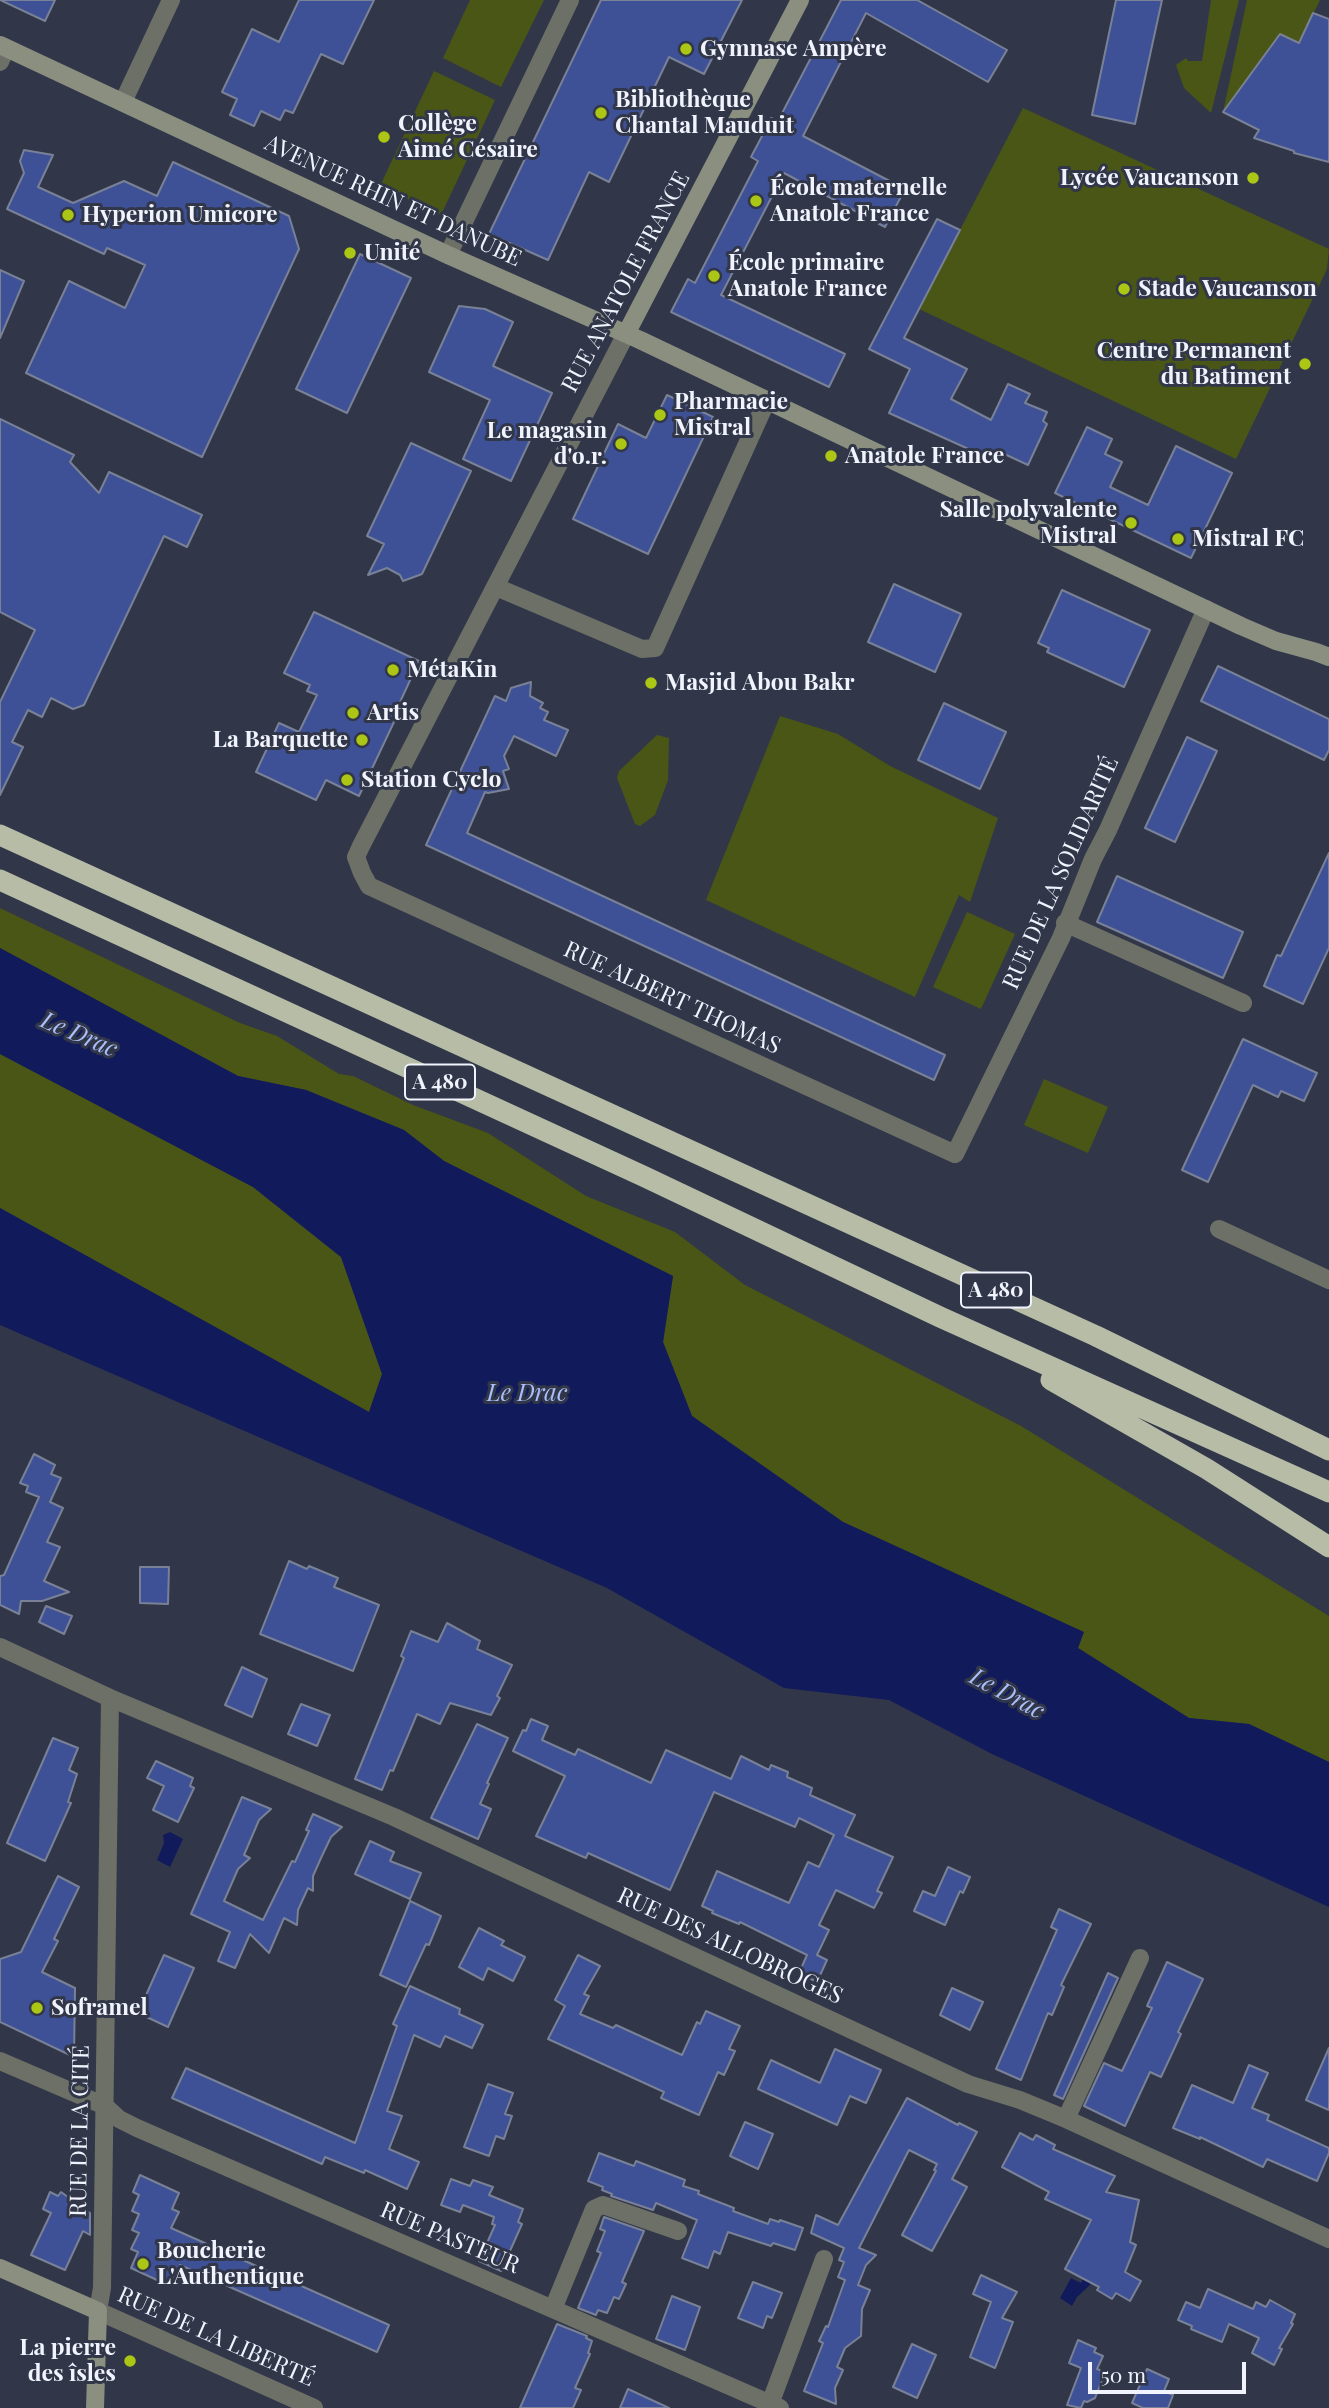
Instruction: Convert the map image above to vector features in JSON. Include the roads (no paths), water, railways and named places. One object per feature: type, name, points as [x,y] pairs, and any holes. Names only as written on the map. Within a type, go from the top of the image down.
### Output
[{"type":"highway","name":"A 480","points":[[0,835],[1096,1336],[1329,1450]]},
{"type":"highway","name":"A 480","points":[[0,880],[606,1159],[940,1317],[1329,1492]]},
{"type":"highway","points":[[940,1317],[1206,1469],[1329,1547]]},
{"type":"highway","points":[[1305,1438],[1329,1437]]},
{"type":"street","points":[[123,102],[171,0]]},
{"type":"street","points":[[448,255],[570,0]]},
{"type":"street","name":"RUE ANATOLE FRANCE","points":[[369,886],[356,857],[800,0]]},
{"type":"street","name":"AVENUE RHIN ET DANUBE","points":[[2,52],[123,102],[448,255],[626,334],[1276,641],[1329,657]]},
{"type":"street","points":[[496,587],[642,649],[655,648],[766,400]]},
{"type":"street","name":"RUE DE LA SOLIDARITÉ","points":[[955,1154],[1061,938],[1065,923],[1206,609]]},
{"type":"street","name":"RUE ALBERT THOMAS","points":[[369,886],[955,1154]]},
{"type":"street","points":[[1065,923],[1243,1003]]},
{"type":"street","points":[[1219,1229],[1329,1280]]},
{"type":"street","name":"RUE DES ALLOBROGES","points":[[0,1647],[110,1698],[403,1821],[968,2084],[1020,2100],[1066,2119],[1329,2239]]},
{"type":"street","name":"RUE DE LA CITÉ","points":[[98,2311],[102,2288],[110,1698]]},
{"type":"street","points":[[1066,2119],[1140,1958]]},
{"type":"street","name":"RUE PASTEUR","points":[[0,2061],[105,2106],[127,2124],[775,2406]]},
{"type":"street","points":[[553,2309],[594,2209],[603,2205],[678,2231]]},
{"type":"street","points":[[775,2406],[824,2259]]},
{"type":"street","points":[[0,2268],[98,2311],[95,2408]]},
{"type":"street","name":"RUE DE LA LIBERTÉ","points":[[98,2311],[314,2408]]},
{"type":"water","name":"Le Drac","points":[[0,948],[238,1076],[306,1090],[404,1130],[444,1161],[673,1276],[663,1342],[692,1416],[843,1522],[1084,1632],[1078,1648],[1189,1718],[1249,1724],[1329,1762],[1329,1907],[992,1754],[889,1700],[784,1688],[607,1588],[0,1325],[0,1208],[369,1412],[382,1374],[341,1257],[253,1187],[0,1054]]},
{"type":"water","points":[[170,1832],[183,1839],[170,1867],[157,1860],[164,1843],[163,1835]]},
{"type":"water","points":[[1087,2271],[1095,2275],[1072,2306],[1060,2298],[1071,2278],[1081,2283]]},
{"type":"place","name":"Gymnase Ampère","points":[[686,49]]},
{"type":"place","name":"Bibliothèque Chantal Mauduit","points":[[601,113]]},
{"type":"place","name":"Collège Aimé Césaire","points":[[384,137]]},
{"type":"place","name":"Lycée Vaucanson","points":[[1253,178]]},
{"type":"place","name":"École maternelle Anatole France","points":[[756,201]]},
{"type":"place","name":"Hyperion Umicore","points":[[68,215]]},
{"type":"place","name":"Unité","points":[[350,253]]},
{"type":"place","name":"École primaire Anatole France","points":[[714,276]]},
{"type":"place","name":"Stade Vaucanson","points":[[1124,289]]},
{"type":"place","name":"Centre Permanent du Batiment","points":[[1305,364]]},
{"type":"place","name":"Pharmacie Mistral","points":[[660,415]]},
{"type":"place","name":"Le magasin d'o.r.","points":[[621,444]]},
{"type":"place","name":"Anatole France","points":[[831,456]]},
{"type":"place","name":"Salle polyvalente Mistral","points":[[1131,523]]},
{"type":"place","name":"Mistral FC","points":[[1178,539]]},
{"type":"place","name":"MétaKin","points":[[393,670]]},
{"type":"place","name":"Masjid Abou Bakr","points":[[651,683]]},
{"type":"place","name":"Artis","points":[[353,713]]},
{"type":"place","name":"La Barquette","points":[[362,740]]},
{"type":"place","name":"Station Cyclo","points":[[347,780]]},
{"type":"place","name":"Soframel","points":[[37,2008]]},
{"type":"place","name":"Boucherie L'Authentique","points":[[143,2264]]},
{"type":"place","name":"La pierre des îsles","points":[[130,2361]]}]
